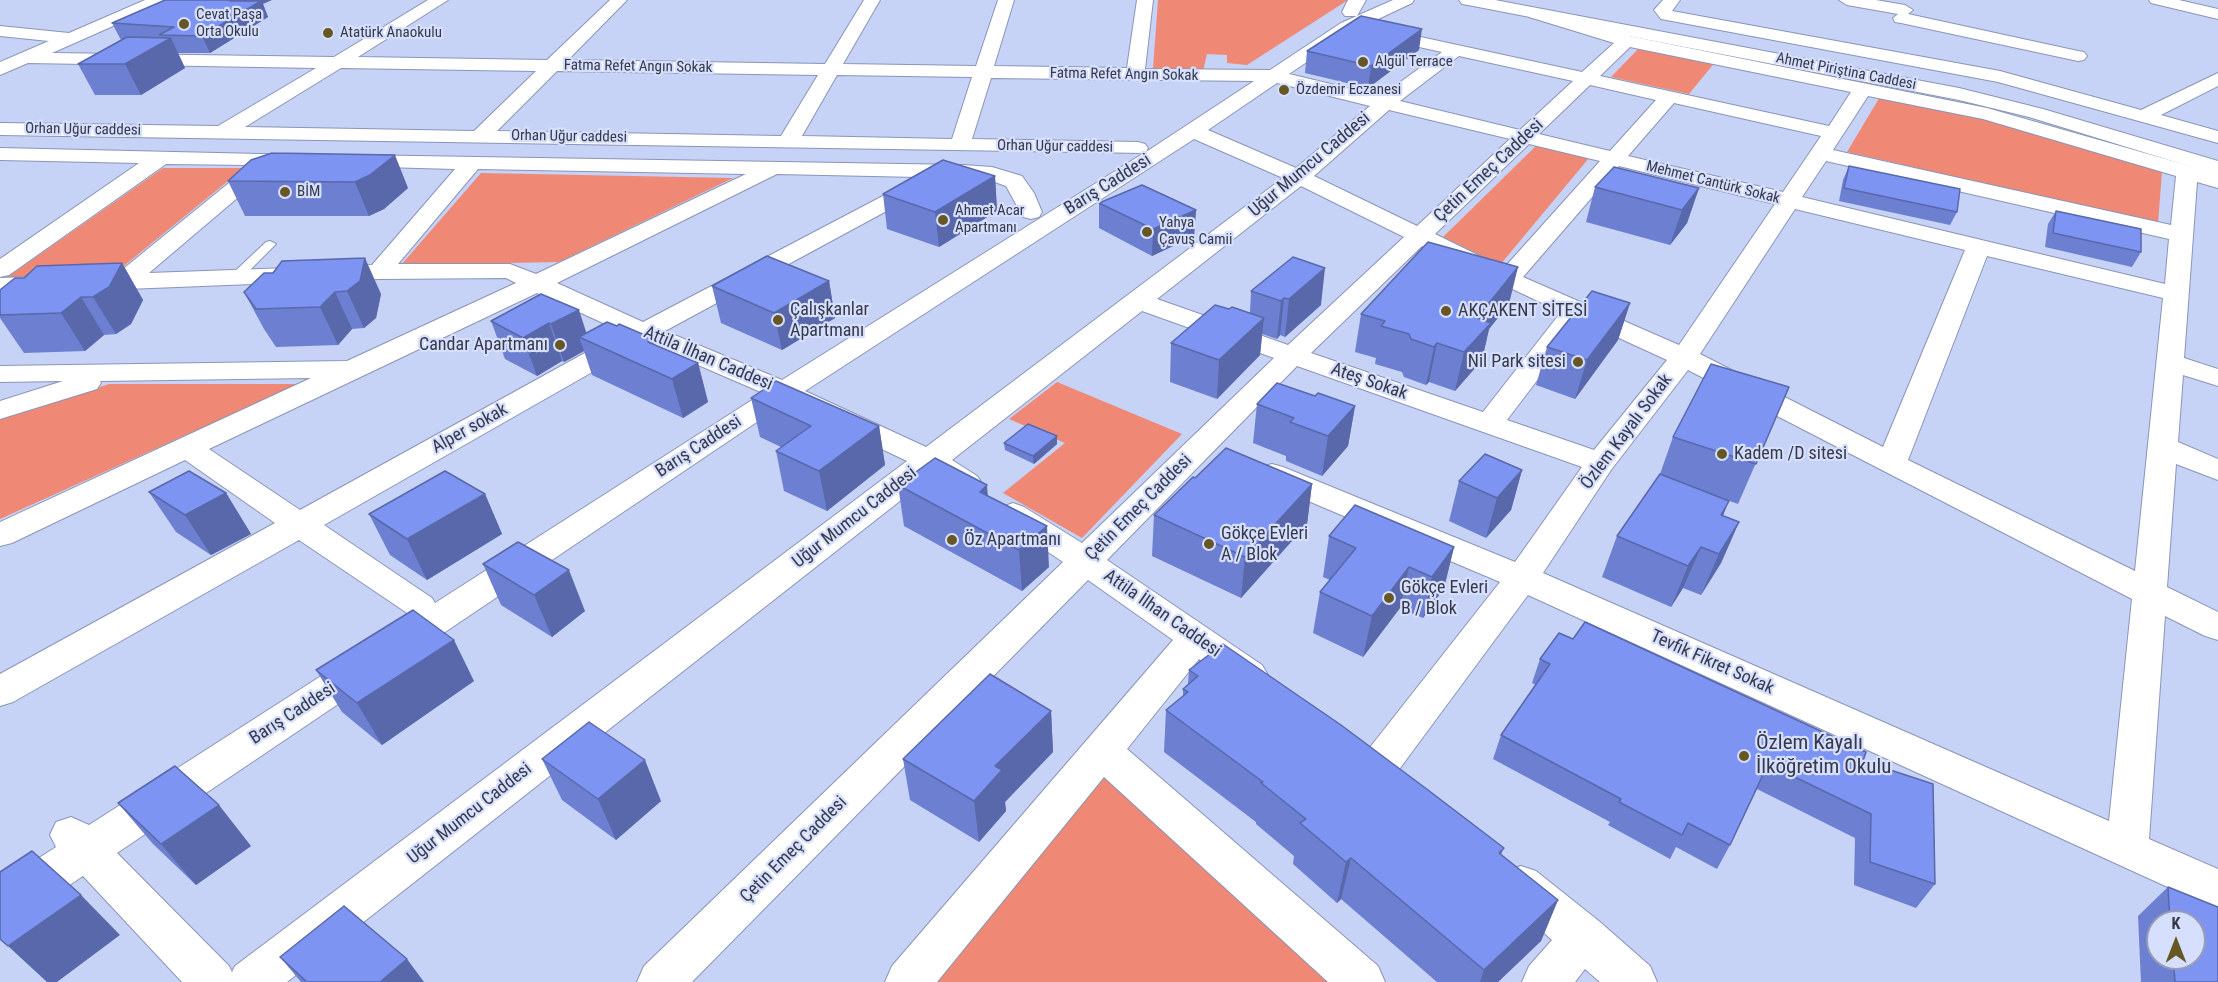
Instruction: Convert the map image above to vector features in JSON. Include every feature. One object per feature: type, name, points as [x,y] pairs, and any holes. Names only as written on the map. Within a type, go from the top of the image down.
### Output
[{"type":"street","points":[[0,69],[159,0]]},
{"type":"street","points":[[224,132],[440,0]]},
{"type":"street","points":[[481,135],[620,0]]},
{"type":"street","points":[[0,535],[539,282],[781,156],[872,0]]},
{"type":"street","points":[[960,145],[1005,0]]},
{"type":"street","points":[[1134,74],[1145,0]]},
{"type":"street","name":"Barış Caddesi","points":[[0,907],[78,843],[420,607],[1193,131],[1261,76],[1351,13],[1406,0]]},
{"type":"street","name":"Ahmet Piriştina Caddesi","points":[[1468,0],[1959,94],[2036,113],[2218,168]]},
{"type":"street","name":"Ahmet Piriştina Caddesi","points":[[1540,0],[1993,87],[2218,151]]},
{"type":"street","points":[[1846,0],[1907,9],[2078,56]]},
{"type":"street","points":[[2157,0],[2218,14]]},
{"type":"street","points":[[1670,7],[1728,26]]},
{"type":"street","points":[[1520,9],[1626,41],[1987,114],[2218,181]]},
{"type":"street","points":[[1882,55],[1907,9]]},
{"type":"street","points":[[1597,11],[1728,26],[2039,86],[2218,137]]},
{"type":"street","points":[[1351,13],[1456,50],[1670,96],[1827,143],[2180,234]]},
{"type":"street","points":[[0,31],[70,38]]},
{"type":"street","name":"Çetin Emeç Caddesi","points":[[660,982],[1293,355],[1626,41]]},
{"type":"street","name":"Uğur Mumcu Caddesi","points":[[251,982],[1299,177],[1384,103],[1456,50]]},
{"type":"street","name":"Fatma Refet Angın Sokak","points":[[26,58],[1261,76]]},
{"type":"street","name":"Barış Caddesi","points":[[0,880],[78,843],[774,387],[1031,212],[1261,76]]},
{"type":"street","name":"Mehmet Cantürk Sokak","points":[[1261,76],[1384,103],[2176,294]]},
{"type":"street","points":[[2143,116],[2218,80]]},
{"type":"street","name":"Özlem Kayalı Sokak","points":[[1378,767],[1522,578],[1600,463],[1684,357],[1864,88]]},
{"type":"street","points":[[1507,279],[1670,96]]},
{"type":"street","name":"Orhan Uğur caddesi","points":[[0,129],[481,135],[781,156],[960,145],[1138,148]]},
{"type":"street","points":[[1193,131],[1299,177],[1507,279],[1684,357],[1891,464],[2218,627]]},
{"type":"street","points":[[0,154],[472,163],[569,159],[781,156],[992,174],[1014,181],[1023,193],[1031,212]]},
{"type":"street","points":[[0,270],[162,157]]},
{"type":"street","points":[[124,281],[271,160]]},
{"type":"street","points":[[379,272],[472,163]]},
{"type":"street","name":"Alper sokak","points":[[0,692],[644,332],[944,171]]},
{"type":"street","points":[[2127,849],[2187,172]]},
{"type":"street","points":[[1891,464],[1978,248]]},
{"type":"street","name":"Attila İlhan Caddesi","points":[[0,286],[379,272],[510,271],[539,282],[644,332],[774,387],[930,460],[1086,561],[1273,692]]},
{"type":"street","name":"Ateş Sokak","points":[[1137,301],[1600,463]]},
{"type":"street","points":[[1489,424],[1577,310]]},
{"type":"street","points":[[2170,362],[2218,378]]},
{"type":"street","points":[[0,374],[353,369]]},
{"type":"street","points":[[0,410],[125,371]]},
{"type":"street","name":"Tevfik Fikret Sokak","points":[[1202,445],[1522,578],[2218,890]]},
{"type":"street","points":[[2162,446],[2218,470]]},
{"type":"street","points":[[186,447],[420,607]]},
{"type":"street","points":[[908,982],[1197,637]]},
{"type":"street","points":[[1349,746],[1404,789]]},
{"type":"street","points":[[1102,751],[1362,982]]},
{"type":"street","points":[[78,843],[213,982]]},
{"type":"street","points":[[1494,863],[1584,937],[1634,982]]},
{"type":"street","points":[[1545,982],[1584,937]]},
{"type":"lane","points":[[236,277],[270,244]]},
{"type":"shaded area","points":[[1158,0],[1348,0],[1247,65],[1227,63],[1227,55],[1207,54],[1203,71],[1153,69]]},
{"type":"shaded area","points":[[1641,46],[1716,61],[1689,94],[1611,77]]},
{"type":"shaded area","points":[[1881,95],[1995,119],[2162,172],[2158,223],[1847,152]]},
{"type":"shaded area","points":[[1537,145],[1589,158],[1500,265],[1443,237]]},
{"type":"shaded area","points":[[163,168],[244,168],[114,274],[6,278]]},
{"type":"shaded area","points":[[481,173],[733,178],[559,262],[401,265]]},
{"type":"shaded area","points":[[1057,382],[1182,434],[1082,538],[1003,493],[1065,443],[1009,419]]},
{"type":"shaded area","points":[[109,384],[299,384],[0,519],[0,419]]},
{"type":"shaded area","points":[[1104,777],[1302,950],[1337,982],[934,982]]},
{"type":"building","points":[[165,0],[261,1],[202,36],[159,35],[174,27],[112,23]]},
{"type":"building","points":[[1361,16],[1422,29],[1371,66],[1307,51]]},
{"type":"building","points":[[127,37],[171,38],[125,64],[78,64]]},
{"type":"building","points":[[272,153],[395,155],[370,175],[355,182],[228,181],[251,160]]},
{"type":"building","points":[[943,160],[995,176],[935,212],[883,194]]},
{"type":"building","points":[[1849,166],[1960,189],[1957,212],[1844,188]]},
{"type":"building","points":[[1614,167],[1699,188],[1682,210],[1595,187]]},
{"type":"building","points":[[1142,185],[1196,210],[1153,229],[1099,203]]},
{"type":"building","points":[[2056,211],[2141,229],[2141,252],[2053,233]]},
{"type":"building","points":[[1428,242],[1518,267],[1477,318],[1491,323],[1464,352],[1437,343],[1434,347],[1411,339],[1409,334],[1381,326],[1385,321],[1361,314]]},
{"type":"building","points":[[767,256],[829,281],[774,313],[712,286]]},
{"type":"building","points":[[1293,257],[1325,268],[1289,299],[1284,298],[1281,301],[1251,291]]},
{"type":"building","points":[[365,258],[360,281],[347,291],[335,292],[320,307],[256,309],[244,292],[264,273],[273,273],[282,261]]},
{"type":"building","points":[[122,263],[109,287],[93,297],[81,297],[61,313],[0,315],[0,290],[15,278],[24,278],[37,266]]},
{"type":"building","points":[[1592,291],[1630,303],[1587,360],[1547,347]]},
{"type":"building","points":[[541,294],[579,310],[523,338],[491,321]]},
{"type":"building","points":[[1215,305],[1229,309],[1232,307],[1264,318],[1219,360],[1171,343]]},
{"type":"building","points":[[607,322],[617,326],[619,324],[654,339],[648,342],[698,363],[672,379],[579,337]]},
{"type":"building","points":[[1711,364],[1789,387],[1756,464],[1673,437]]},
{"type":"building","points":[[776,381],[879,426],[819,471],[776,451],[811,426],[751,398]]},
{"type":"building","points":[[1277,383],[1315,396],[1318,393],[1355,406],[1328,436],[1290,422],[1294,418],[1257,404]]},
{"type":"building","points":[[1028,424],[1057,436],[1033,456],[1004,443]]},
{"type":"building","points":[[1226,448],[1312,484],[1245,557],[1154,515]]},
{"type":"building","points":[[1485,454],[1522,470],[1497,498],[1459,481]]},
{"type":"building","points":[[935,458],[987,485],[980,492],[1047,526],[1019,550],[898,485]]},
{"type":"building","points":[[189,471],[226,493],[185,515],[149,492]]},
{"type":"building","points":[[445,471],[485,494],[407,539],[369,514]]},
{"type":"building","points":[[1660,474],[1729,501],[1721,515],[1739,522],[1719,554],[1701,547],[1688,566],[1617,536]]},
{"type":"building","points":[[1355,505],[1454,547],[1432,577],[1409,567],[1372,616],[1320,592],[1356,548],[1329,536]]},
{"type":"building","points":[[518,542],[569,570],[534,595],[483,564]]},
{"type":"building","points":[[413,610],[454,640],[357,703],[316,670]]},
{"type":"building","points":[[1585,622],[1866,752],[1863,761],[1933,784],[1935,884],[1870,862],[1871,814],[1768,764],[1730,845],[1688,823],[1682,835],[1619,802],[1621,799],[1501,735],[1550,664],[1540,659],[1559,633],[1573,639]]},
{"type":"building","points":[[1223,644],[1341,725],[1504,848],[1499,853],[1558,900],[1484,970],[1351,858],[1346,862],[1300,823],[1306,819],[1261,783],[1263,782],[1166,710],[1188,692],[1183,689],[1198,676],[1189,670]]},
{"type":"building","points":[[990,674],[1051,711],[995,766],[1002,770],[974,801],[903,759]]},
{"type":"building","points":[[589,722],[645,760],[598,799],[542,759]]},
{"type":"building","points":[[175,766],[219,805],[161,844],[118,803]]},
{"type":"building","points":[[32,851],[81,895],[8,946],[0,939],[0,872]]},
{"type":"building","points":[[2168,887],[2218,907],[2218,982],[2175,982],[2174,970],[2206,970],[2206,910],[2169,910]]},
{"type":"building","points":[[344,906],[407,959],[380,982],[307,982],[280,957]]},
{"type":"place","name":"Cevat Paşa Orta Okulu","points":[[184,24]]},
{"type":"place","name":"Atatürk Anaokulu","points":[[328,33]]},
{"type":"place","name":"Algül Terrace","points":[[1363,62]]},
{"type":"place","name":"Özdemir Eczanesi","points":[[1284,90]]},
{"type":"place","name":"BİM","points":[[285,192]]},
{"type":"place","name":"Ahmet Acar Apartmanı","points":[[943,220]]},
{"type":"place","name":"Yahya Çavuş Camii","points":[[1147,232]]},
{"type":"place","name":"AKÇAKENT SİTESİ","points":[[1446,311]]},
{"type":"place","name":"Çalışkanlar Apartmanı","points":[[778,320]]},
{"type":"place","name":"Candar Apartmanı","points":[[560,345]]},
{"type":"place","name":"Nil Park sitesi","points":[[1578,362]]},
{"type":"place","name":"Kadem /D sitesi","points":[[1722,454]]},
{"type":"place","name":"Öz Apartmanı","points":[[952,540]]},
{"type":"place","name":"Gökçe Evleri A / Blok","points":[[1209,544]]},
{"type":"place","name":"Gökçe Evleri B / Blok","points":[[1389,598]]},
{"type":"place","name":"Özlem Kayalı İlköğretim Okulu","points":[[1744,756]]}]
